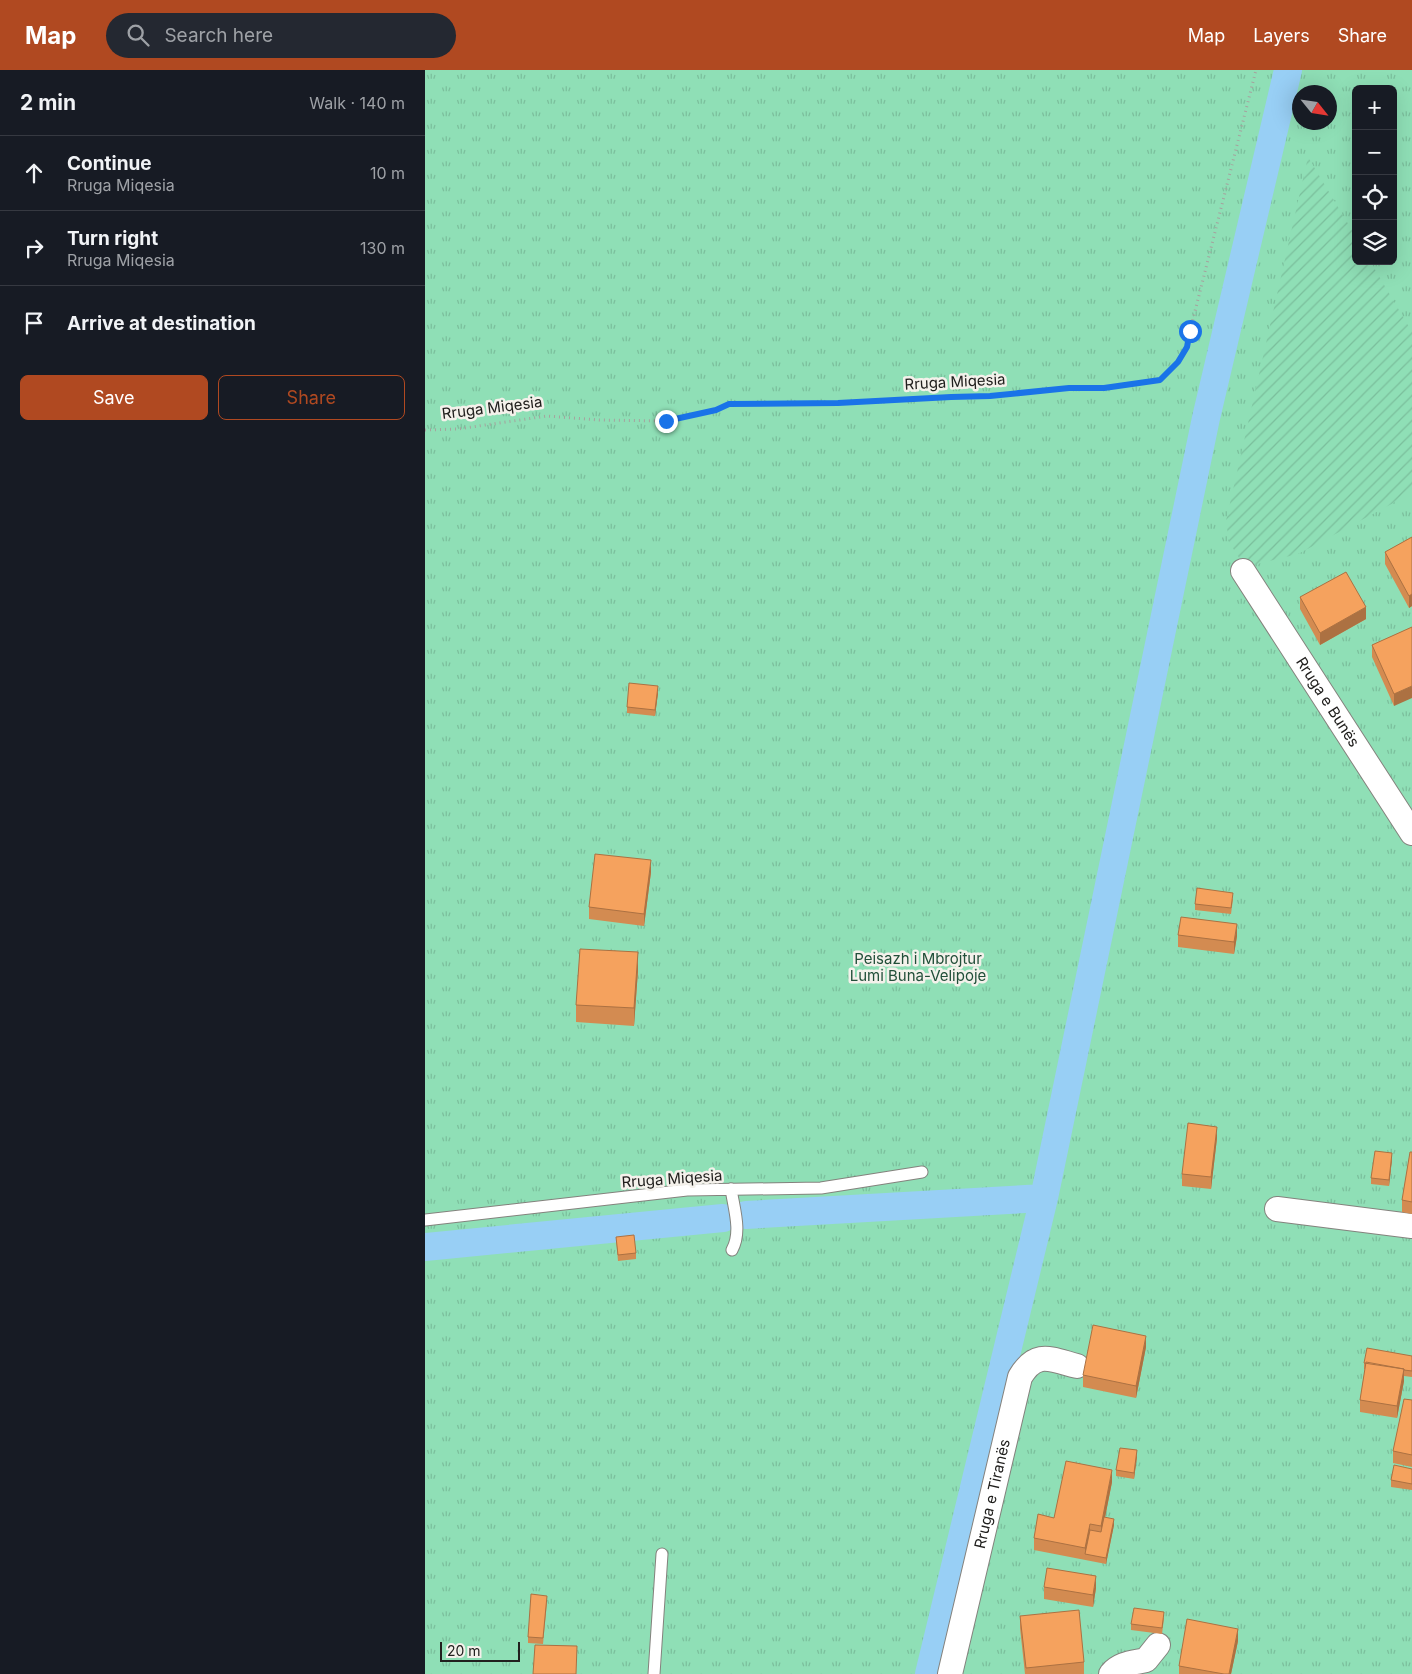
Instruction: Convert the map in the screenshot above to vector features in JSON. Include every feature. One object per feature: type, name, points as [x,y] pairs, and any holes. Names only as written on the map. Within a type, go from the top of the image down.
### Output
[{"type":"street","name":"Rruga e Bunës","points":[[1243,571],[1412,833]]},
{"type":"street","points":[[1277,1209],[1412,1226]]},
{"type":"street","name":"Rruga e Tiranës","points":[[950,1674],[1020,1377],[1027,1366],[1034,1360],[1047,1359],[1077,1366]]},
{"type":"street","points":[[1111,1674],[1117,1667],[1146,1660],[1159,1646]]},
{"type":"lane","name":"Rruga Miqesia","points":[[425,1220],[687,1190],[821,1188],[922,1172]]},
{"type":"lane","points":[[731,1189],[738,1233],[737,1242],[732,1250]]},
{"type":"lane","points":[[654,1674],[662,1554]]},
{"type":"path","name":"Rruga Miqesia","points":[[425,430],[458,428],[547,416],[599,420],[666,421],[716,410],[729,404],[838,403],[990,396],[1069,388],[1104,388],[1160,380],[1178,362],[1187,347],[1256,70]]},
{"type":"green space","name":"Peisazh i Mbrojtur Lumi Buna-Velipoje","points":[[425,70],[1412,70],[1412,1674],[425,1674]]},
{"type":"green space","points":[[1308,157],[1352,230],[1352,265],[1372,265],[1412,332],[1412,493],[1298,554],[1245,567],[1229,542],[1226,521]]},
{"type":"building","points":[[1412,537],[1412,594],[1409,596],[1385,552]]},
{"type":"building","points":[[1346,572],[1366,607],[1320,633],[1300,597]]},
{"type":"building","points":[[1412,627],[1412,686],[1394,694],[1372,645]]},
{"type":"building","points":[[629,683],[658,686],[655,710],[627,707]]},
{"type":"building","points":[[595,854],[651,860],[644,914],[589,907]]},
{"type":"building","points":[[1197,888],[1233,893],[1231,908],[1195,904]]},
{"type":"building","points":[[1181,917],[1237,924],[1234,942],[1178,935]]},
{"type":"building","points":[[580,949],[638,952],[634,1008],[576,1005]]},
{"type":"building","points":[[1188,1123],[1217,1127],[1211,1177],[1182,1174]]},
{"type":"building","points":[[1375,1151],[1392,1153],[1389,1180],[1371,1178]]},
{"type":"building","points":[[1410,1152],[1412,1152],[1412,1202],[1402,1200]]},
{"type":"building","points":[[634,1235],[636,1253],[618,1255],[616,1237]]},
{"type":"building","points":[[1093,1325],[1146,1336],[1136,1386],[1083,1375]]},
{"type":"building","points":[[1367,1348],[1412,1356],[1412,1371],[1364,1363]]},
{"type":"building","points":[[1366,1362],[1404,1369],[1397,1406],[1360,1400]]},
{"type":"building","points":[[1404,1399],[1412,1400],[1412,1455],[1393,1451]]},
{"type":"building","points":[[1120,1448],[1137,1450],[1134,1473],[1116,1470]]},
{"type":"building","points":[[1066,1461],[1112,1470],[1101,1526],[1090,1524],[1085,1548],[1034,1538],[1038,1514],[1054,1518]]},
{"type":"building","points":[[1394,1465],[1412,1469],[1412,1484],[1391,1480]]},
{"type":"building","points":[[1104,1517],[1114,1519],[1106,1558],[1085,1554],[1090,1530],[1101,1532]]},
{"type":"building","points":[[1047,1568],[1096,1576],[1093,1595],[1044,1587]]},
{"type":"building","points":[[531,1594],[547,1596],[543,1638],[528,1637]]},
{"type":"building","points":[[1134,1608],[1164,1612],[1162,1628],[1131,1624]]},
{"type":"building","points":[[1079,1610],[1084,1662],[1026,1668],[1020,1616]]},
{"type":"building","points":[[1187,1619],[1238,1629],[1229,1674],[1179,1666]]},
{"type":"building","points":[[535,1645],[577,1646],[576,1674],[533,1674]]},
{"type":"waterway","points":[[929,1674],[1044,1198],[1206,418],[1288,70]]},
{"type":"waterway","points":[[746,1215],[1044,1198]]},
{"type":"waterway","points":[[425,1247],[723,1218]]},
{"type":"route","points":[[666,421],[716,410],[729,404],[838,403],[990,396],[1069,388],[1104,388],[1160,380],[1178,362],[1187,347],[1190,331]]}]
